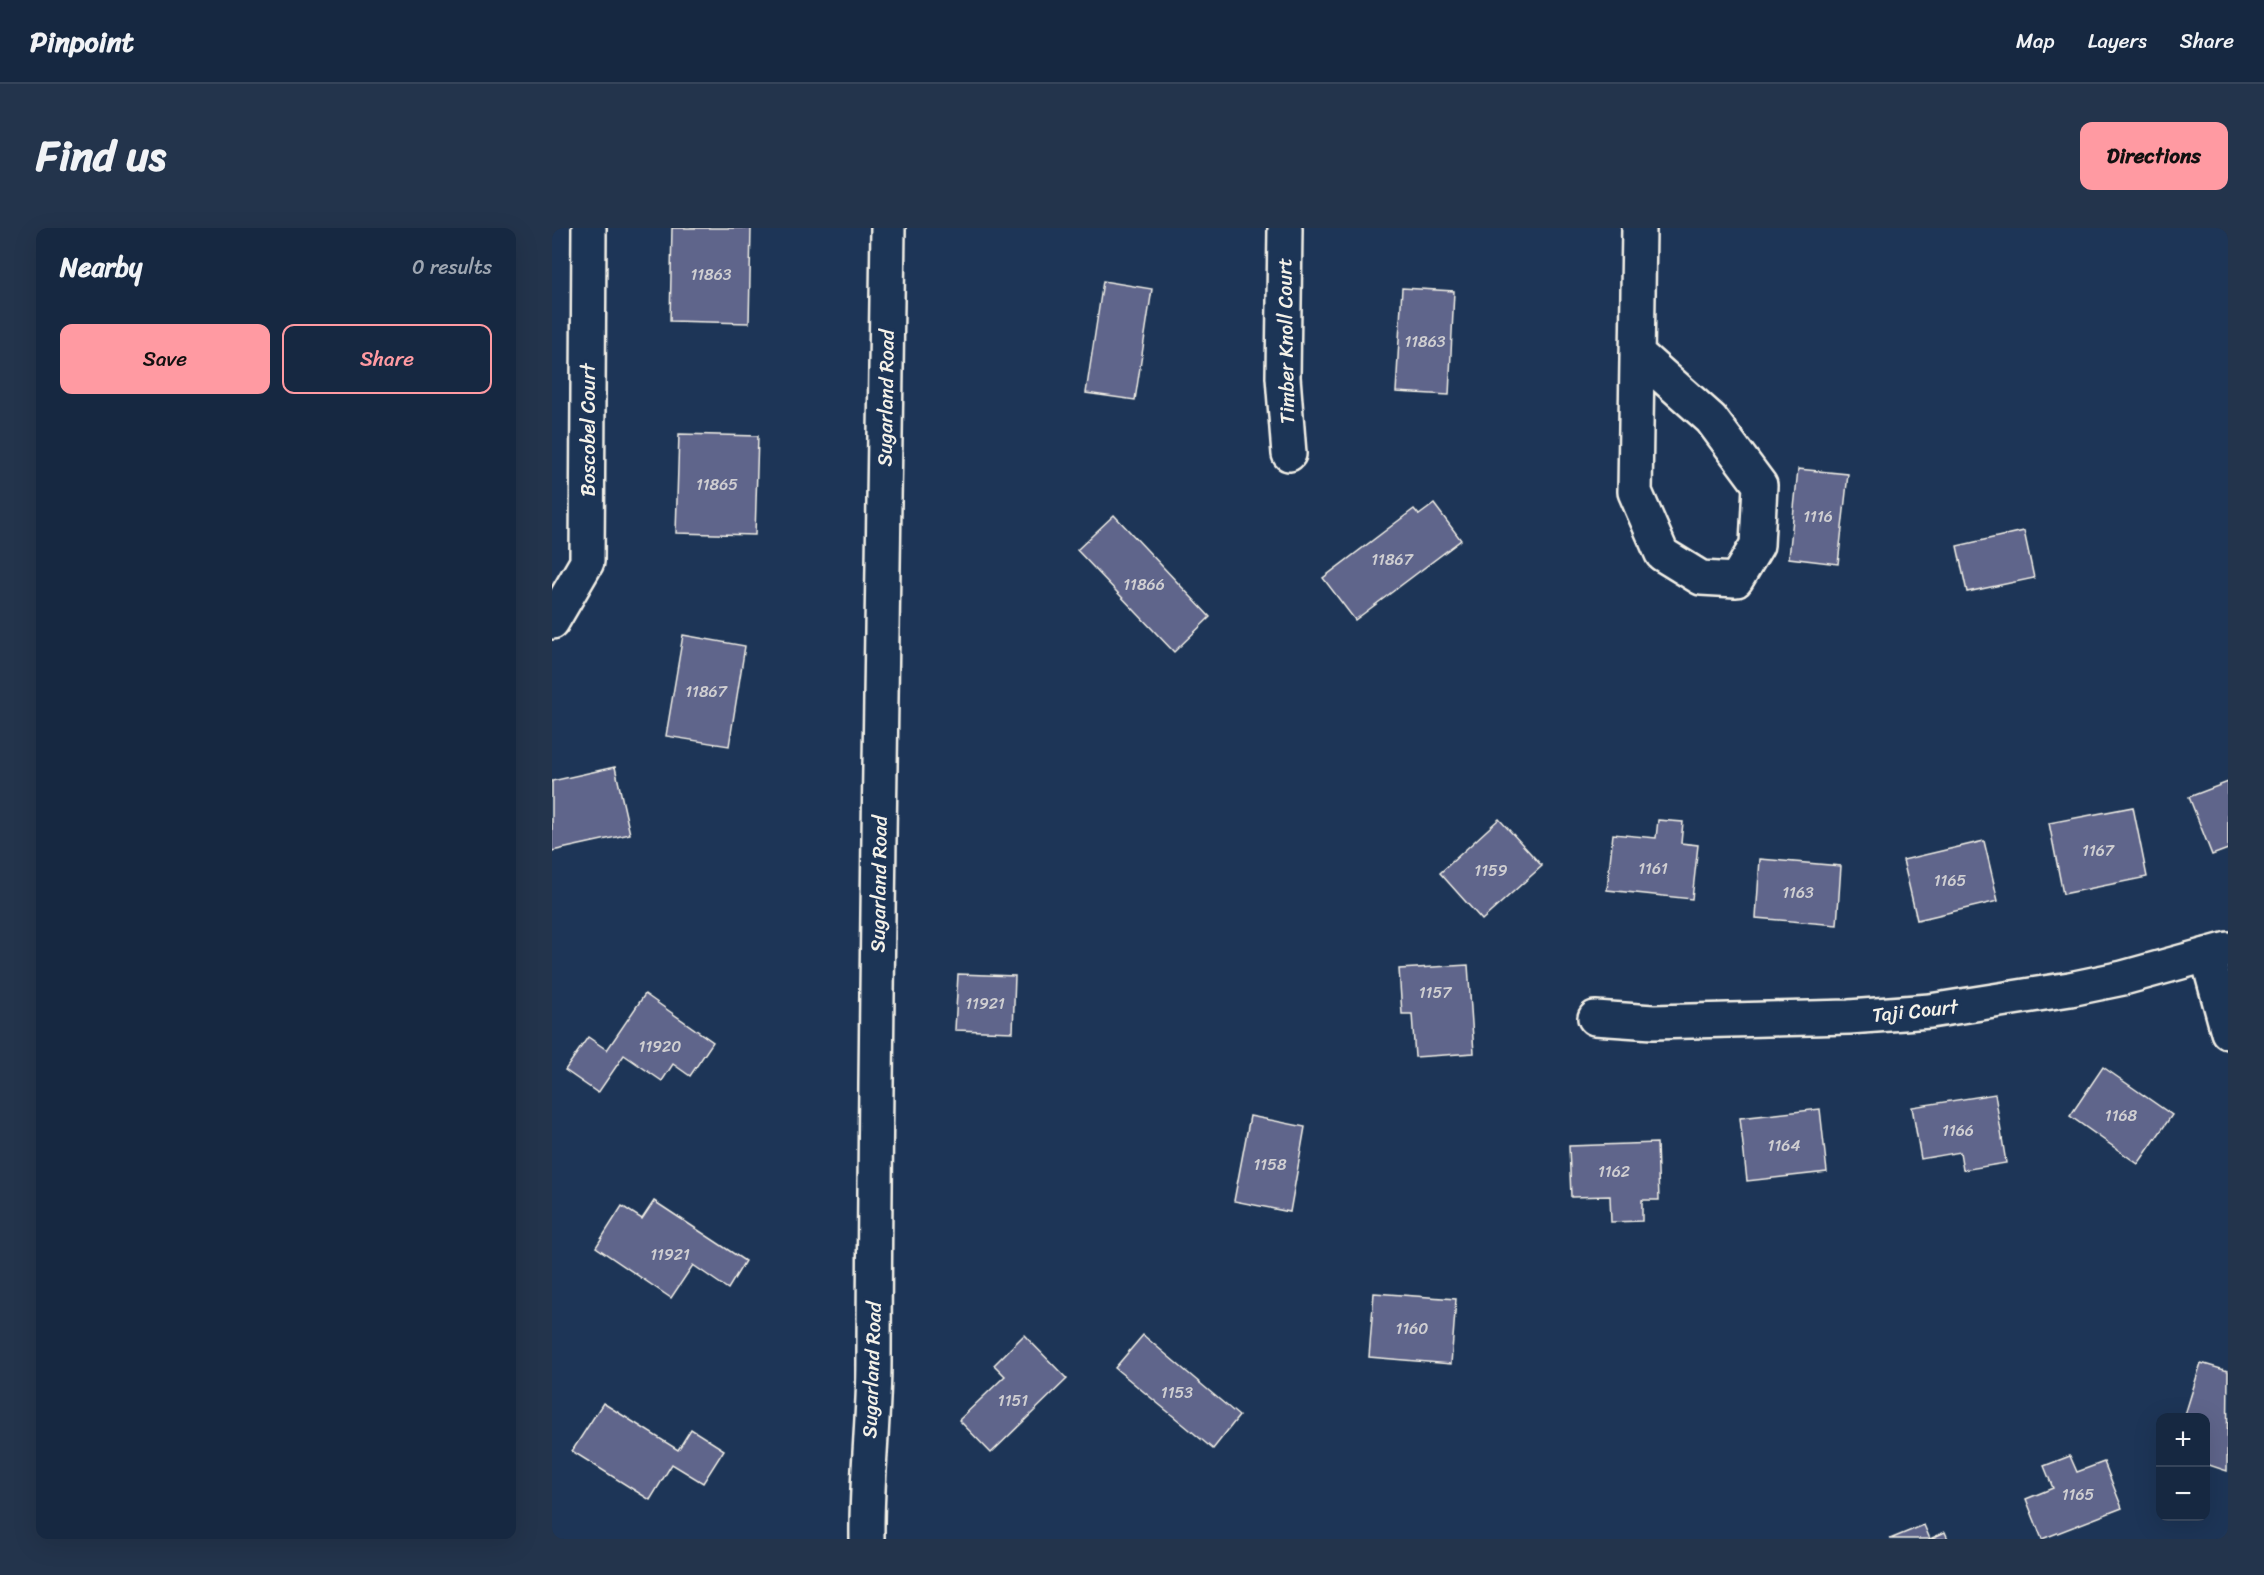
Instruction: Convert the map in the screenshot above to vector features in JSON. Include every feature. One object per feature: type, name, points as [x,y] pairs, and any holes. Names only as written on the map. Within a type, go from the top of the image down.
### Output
[{"type":"street","name":"Boscobel Court","points":[[552,622],[587,561],[589,228]]},
{"type":"street","name":"Sugarland Road","points":[[867,1539],[866,1509],[874,1368],[888,228]]},
{"type":"street","name":"Timber Knoll Court","points":[[1285,228],[1283,377],[1289,454]]},
{"type":"street","points":[[1637,353],[1711,419],[1760,484],[1757,545],[1736,580],[1701,578],[1662,554],[1635,492],[1637,353],[1639,228]]},
{"type":"street","points":[[2217,952],[2228,1032]]},
{"type":"street","name":"Taji Court","points":[[1595,1018],[1653,1022],[1849,1017],[1930,1011],[2113,981],[2217,952]]},
{"type":"building","points":[[672,228],[751,228],[749,323],[670,321]]},
{"type":"building","points":[[1103,281],[1152,289],[1135,400],[1086,393]]},
{"type":"building","points":[[1402,288],[1454,291],[1449,395],[1396,392]]},
{"type":"building","points":[[679,434],[758,436],[755,535],[676,533]]},
{"type":"building","points":[[1798,469],[1848,474],[1838,564],[1789,558]]},
{"type":"building","points":[[1434,504],[1461,540],[1355,620],[1323,578],[1414,509],[1419,515]]},
{"type":"building","points":[[1114,515],[1210,617],[1174,652],[1077,550]]},
{"type":"building","points":[[2024,531],[2034,578],[1967,592],[1957,546]]},
{"type":"building","points":[[683,635],[745,646],[729,746],[666,736]]},
{"type":"building","points":[[615,767],[630,834],[552,851],[552,781]]},
{"type":"building","points":[[2228,782],[2228,849],[2212,855],[2189,797]]},
{"type":"building","points":[[2133,807],[2147,877],[2063,894],[2049,823]]},
{"type":"building","points":[[1499,819],[1542,866],[1482,920],[1440,873]]},
{"type":"building","points":[[1658,820],[1683,822],[1681,843],[1698,845],[1692,899],[1607,890],[1613,834],[1656,838]]},
{"type":"building","points":[[1984,841],[1998,901],[1917,920],[1903,860]]},
{"type":"building","points":[[1760,859],[1841,866],[1837,925],[1756,918]]},
{"type":"building","points":[[1468,965],[1474,1053],[1415,1057],[1412,1014],[1402,1014],[1399,969]]},
{"type":"building","points":[[958,974],[1015,976],[1013,1032],[955,1030]]},
{"type":"building","points":[[645,994],[713,1042],[690,1076],[673,1064],[662,1081],[624,1055],[598,1093],[565,1070],[588,1037],[607,1050]]},
{"type":"building","points":[[2103,1067],[2172,1115],[2138,1164],[2070,1116]]},
{"type":"building","points":[[1995,1094],[2006,1163],[1963,1170],[1960,1152],[1921,1159],[1912,1107]]},
{"type":"building","points":[[1820,1109],[1827,1172],[1747,1181],[1740,1118]]},
{"type":"building","points":[[1250,1116],[1305,1127],[1290,1212],[1234,1201]]},
{"type":"building","points":[[1657,1143],[1659,1200],[1642,1200],[1642,1221],[1611,1222],[1610,1196],[1571,1197],[1569,1146]]},
{"type":"building","points":[[654,1201],[745,1261],[728,1289],[693,1265],[671,1298],[596,1247],[622,1206],[642,1219]]},
{"type":"building","points":[[1374,1293],[1456,1299],[1451,1364],[1369,1357]]},
{"type":"building","points":[[1024,1335],[1067,1379],[991,1453],[959,1420],[1005,1376],[994,1365]]},
{"type":"building","points":[[1143,1335],[1239,1416],[1213,1449],[1115,1368]]},
{"type":"building","points":[[2201,1363],[2228,1371],[2227,1471],[2210,1465],[2210,1413],[2186,1413]]},
{"type":"building","points":[[603,1403],[678,1450],[691,1429],[724,1450],[703,1483],[672,1464],[650,1500],[572,1451]]},
{"type":"building","points":[[2070,1456],[2077,1472],[2104,1462],[2122,1508],[2042,1539],[2026,1499],[2053,1488],[2044,1466]]},
{"type":"building","points":[[1924,1525],[1930,1539],[1890,1539]]},
{"type":"building","points":[[1945,1532],[1948,1539],[1930,1539]]}]
